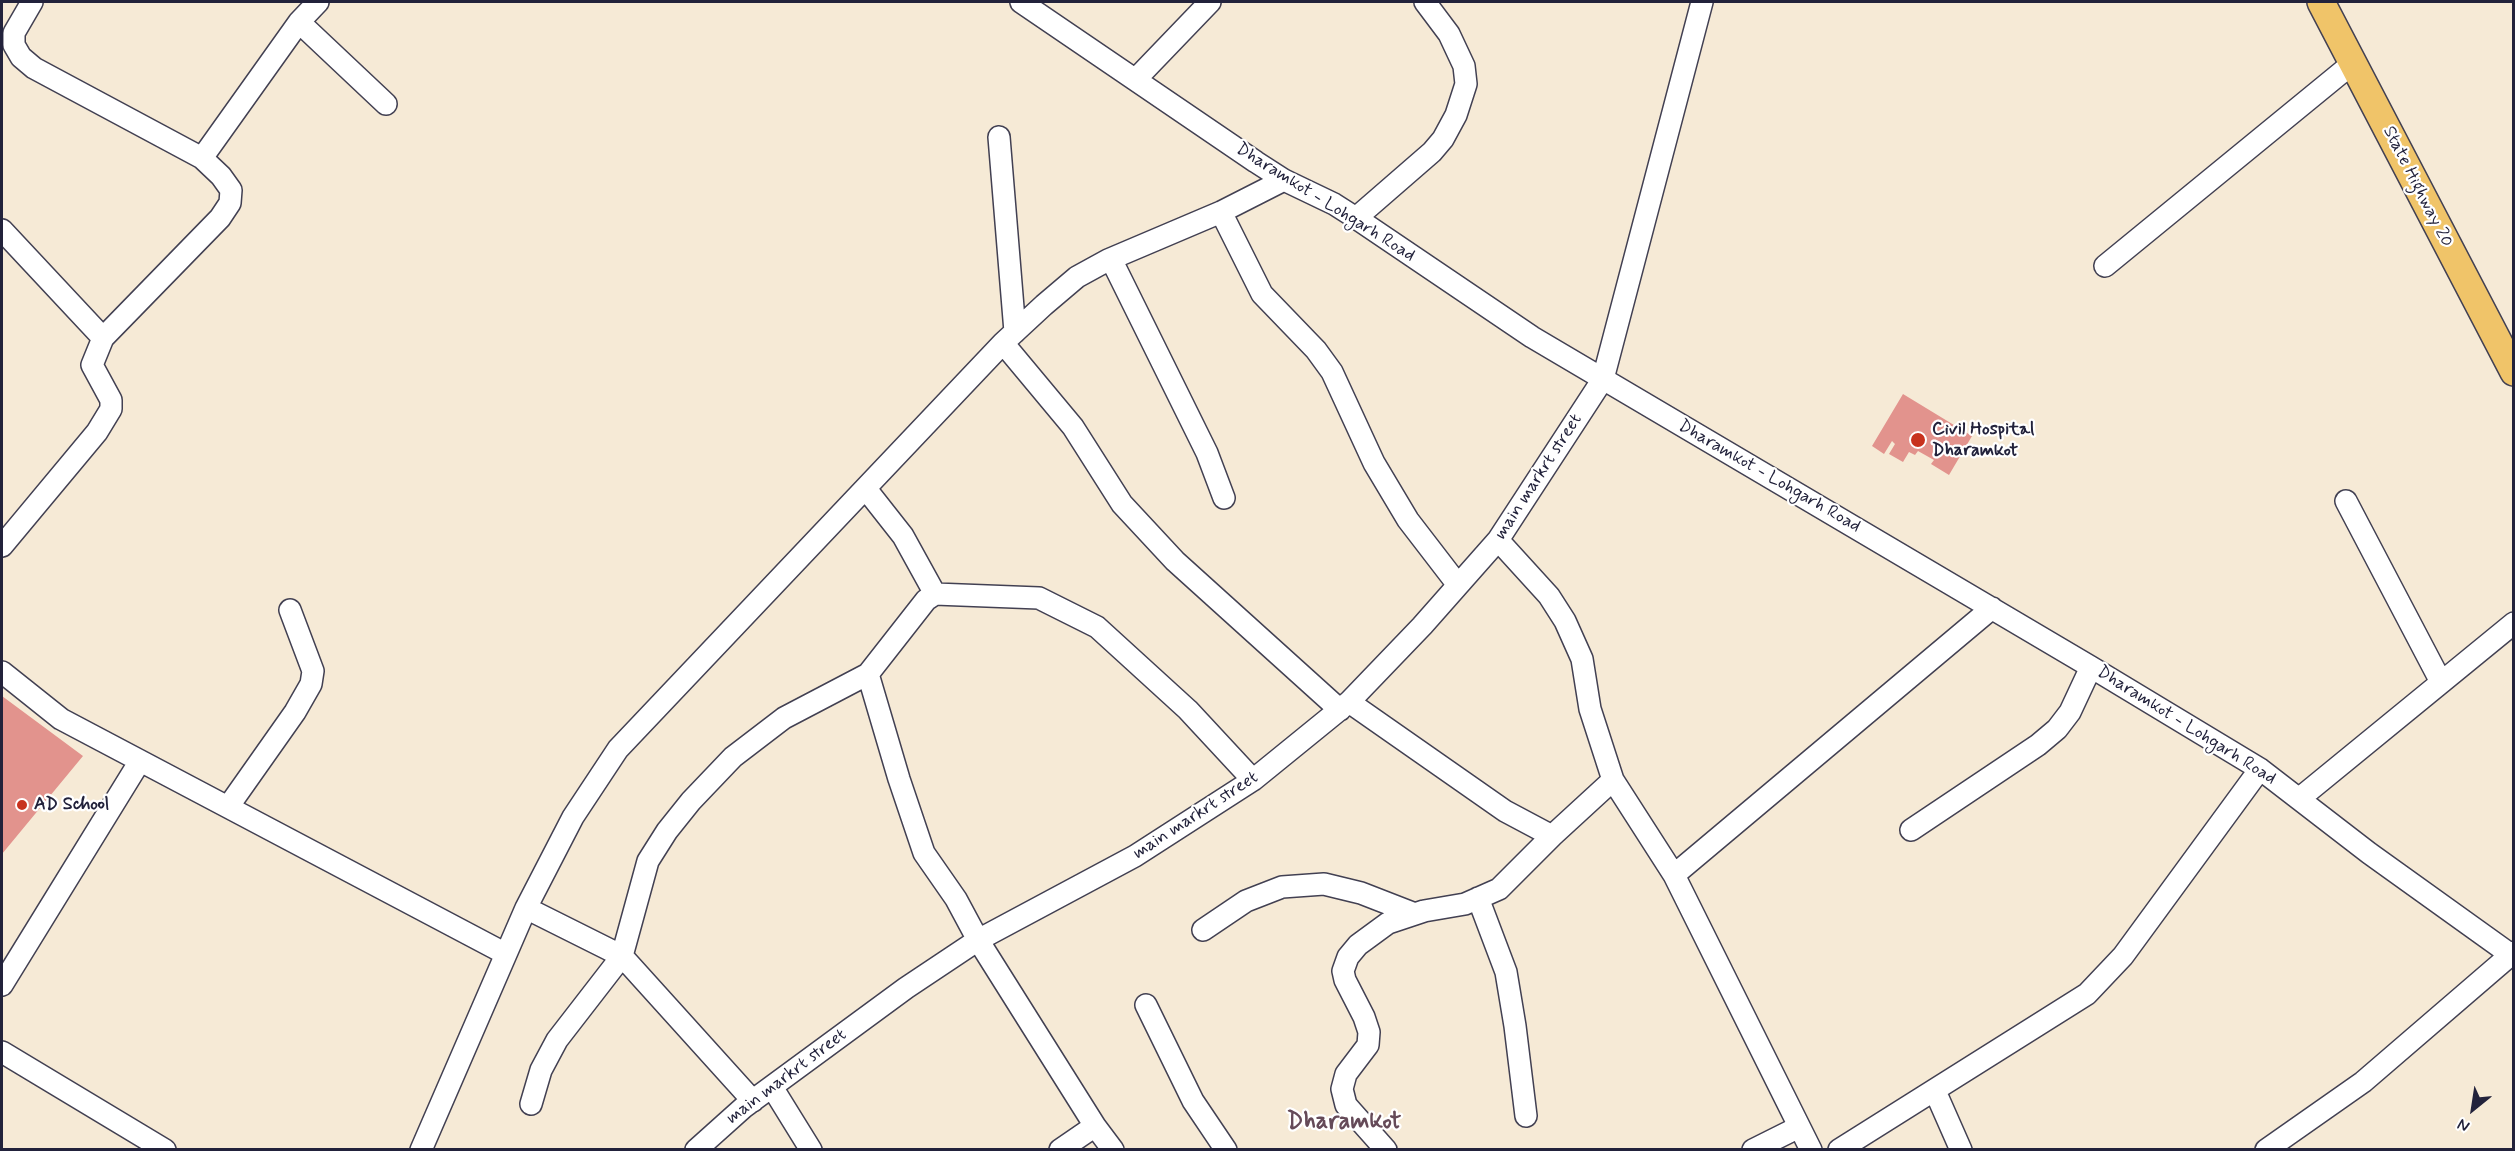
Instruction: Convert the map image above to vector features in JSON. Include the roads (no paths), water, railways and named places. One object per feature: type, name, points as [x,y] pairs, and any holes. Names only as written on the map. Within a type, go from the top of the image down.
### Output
[{"type":"main road","name":"State Highway 20","points":[[2321,2],[2514,372]]},
{"type":"street","points":[[2,546],[97,432],[111,409],[111,400],[92,366],[103,338],[220,218],[230,203],[231,190],[221,176],[202,158],[34,68],[21,57],[14,45],[14,33],[32,2]]},
{"type":"street","points":[[202,158],[299,21],[318,2]]},
{"type":"street","name":"Dharamkot - Lohgarh Road","points":[[1021,2],[1284,180],[1334,204],[1493,312],[2260,769],[2369,853],[2513,954]]},
{"type":"street","points":[[1136,80],[1210,2]]},
{"type":"street","points":[[1356,218],[1432,152],[1443,139],[1456,115],[1466,84],[1464,66],[1449,34],[1425,2]]},
{"type":"street","name":"main markrt street","points":[[696,1149],[753,1101],[906,988],[978,940],[1135,856],[1253,780],[1345,706],[1422,627],[1498,540],[1603,379],[1702,2]]},
{"type":"street","points":[[299,21],[386,104]]},
{"type":"street","points":[[2105,266],[2353,63]]},
{"type":"street","points":[[999,137],[1009,338],[1072,427],[1105,480],[1137,520],[1175,561],[1345,706],[1505,811],[1552,836]]},
{"type":"street","points":[[421,1149],[526,908],[573,817],[618,749],[1009,338],[1077,277],[1111,259],[1221,212],[1284,180]]},
{"type":"street","points":[[1221,212],[1262,294],[1316,350],[1332,372],[1374,463],[1408,520],[1458,585]]},
{"type":"street","points":[[2,230],[103,338]]},
{"type":"street","points":[[1111,259],[1207,453],[1224,498]]},
{"type":"street","points":[[866,489],[903,536],[936,594]]},
{"type":"street","points":[[2346,501],[2441,682]]},
{"type":"street","points":[[1498,540],[1549,596],[1565,621],[1582,659],[1590,709],[1613,780],[1674,875],[1811,1149]]},
{"type":"street","points":[[531,1104],[541,1070],[552,1047],[622,956],[648,861],[667,831],[691,801],[733,757],[784,718],[868,674],[926,600],[936,594],[1039,598],[1097,627],[1188,710],[1253,780]]},
{"type":"street","points":[[1674,875],[1992,608]]},
{"type":"street","points":[[228,807],[295,712],[311,684],[313,671],[290,610]]},
{"type":"street","points":[[2300,798],[2514,623]]},
{"type":"street","points":[[1911,830],[2057,729],[2070,712],[2091,667]]},
{"type":"street","points":[[2,672],[61,719],[506,954]]},
{"type":"street","points":[[868,674],[924,853],[956,899],[978,940],[1095,1126],[1113,1149]]},
{"type":"street","points":[[2,985],[140,760]]},
{"type":"street","points":[[1839,1149],[2087,994],[2122,956],[2260,769]]},
{"type":"street","points":[[1386,1149],[1346,1105],[1342,1089],[1346,1074],[1368,1045],[1369,1032],[1342,971],[1348,957],[1359,945],[1388,923],[1415,914],[1465,904],[1499,890],[1552,836],[1613,780]]},
{"type":"street","points":[[1203,930],[1246,901],[1282,886],[1324,884],[1361,893],[1415,914]]},
{"type":"street","points":[[1478,898],[1506,972],[1526,1116]]},
{"type":"street","points":[[526,908],[622,956],[753,1101]]},
{"type":"street","points":[[2266,1149],[2363,1082],[2513,954]]},
{"type":"street","points":[[1146,1005],[1193,1101],[1226,1149]]},
{"type":"street","points":[[2,1053],[165,1149]]},
{"type":"street","points":[[772,1087],[811,1149]]},
{"type":"street","points":[[1935,1091],[1960,1149]]},
{"type":"street","points":[[1060,1149],[1095,1126]]},
{"type":"street","points":[[1753,1149],[1799,1127]]},
{"type":"place","name":"Civil Hospital Dharamkot","points":[[1918,440]]},
{"type":"place","name":"AD School","points":[[22,805]]},
{"type":"district","name":"Dharamkot","points":[[1344,1123]]}]
